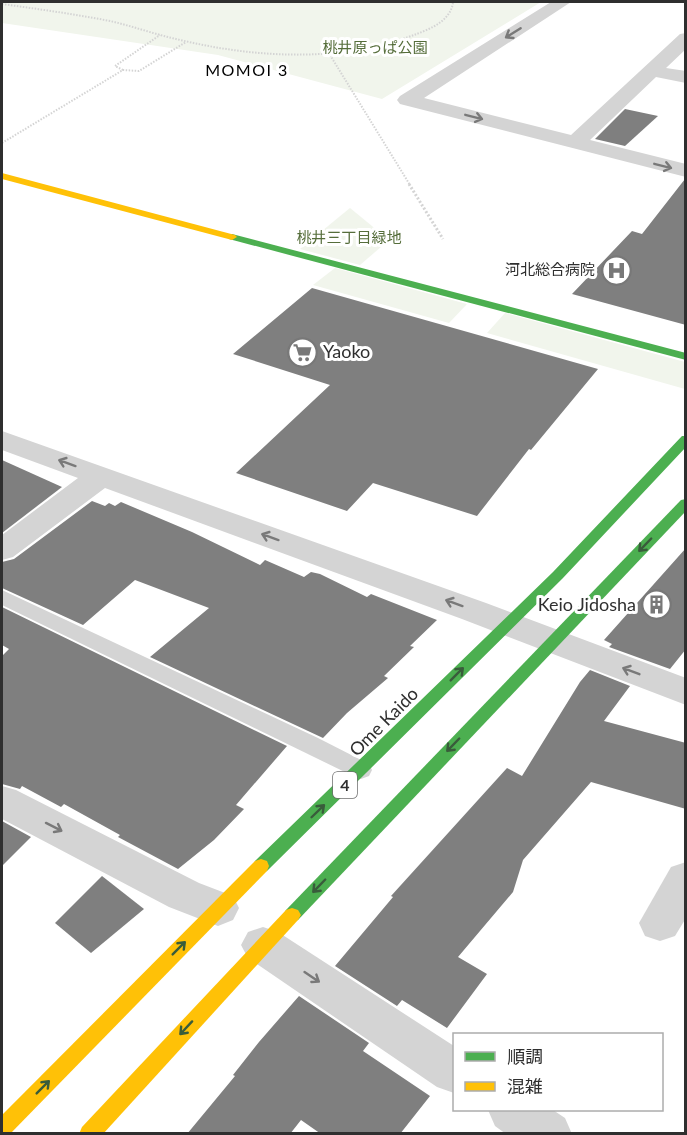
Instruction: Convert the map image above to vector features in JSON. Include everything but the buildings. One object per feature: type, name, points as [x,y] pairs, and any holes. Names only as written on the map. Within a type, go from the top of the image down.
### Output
[{"type":"main road","points":[[2,176],[686,357]]},
{"type":"main road","name":"Ome Kaido","points":[[2,1127],[218,908],[558,575],[686,439]]},
{"type":"main road","points":[[89,1134],[263,945],[551,641],[686,503]]},
{"type":"street","points":[[562,2],[407,100],[686,171]]},
{"type":"street","points":[[575,143],[686,38]]},
{"type":"street","points":[[652,71],[686,77]]},
{"type":"street","points":[[2,440],[509,624],[686,692]]},
{"type":"street","points":[[2,550],[101,476]]},
{"type":"street","points":[[2,801],[184,895],[218,908]]},
{"type":"street","points":[[660,923],[686,879]]},
{"type":"street","points":[[263,945],[453,1071]]},
{"type":"lane","points":[[2,597],[361,770]]},
{"type":"path","points":[[2,4],[110,21],[187,42],[273,53],[330,55],[384,45],[427,30],[450,15],[453,2]]},
{"type":"path","points":[[161,35],[115,66],[123,70],[139,71],[187,42]]},
{"type":"path","points":[[330,55],[443,239]]},
{"type":"path","points":[[2,143],[123,70]]},
{"type":"green space","name":"桃井原っぱ公園","points":[[2,2],[541,2],[382,99],[218,55],[2,23]]},
{"type":"green space","name":"桃井三丁目緑地","points":[[350,208],[389,240],[360,265],[300,249]]},
{"type":"green space","name":"桃井三丁目緑地","points":[[335,268],[467,304],[449,323],[313,285]]},
{"type":"green space","points":[[505,313],[685,362],[685,389],[487,333]]},
{"type":"traffic: fast","points":[[232,237],[686,357]]},
{"type":"traffic: fast","points":[[261,866],[558,575],[686,439]]},
{"type":"traffic: fast","points":[[292,915],[686,503]]},
{"type":"traffic: slow","points":[[2,176],[232,237]]},
{"type":"traffic: slow","points":[[2,1128],[261,866]]},
{"type":"traffic: slow","points":[[89,1134],[292,915]]},
{"type":"place","name":"河北総合病院","points":[[616,270]]},
{"type":"place","name":"Yaoko","points":[[302,352]]},
{"type":"place","name":"Keio Jidosha","points":[[657,605]]},
{"type":"district","name":"MOMOI 3","points":[[247,70]]}]
